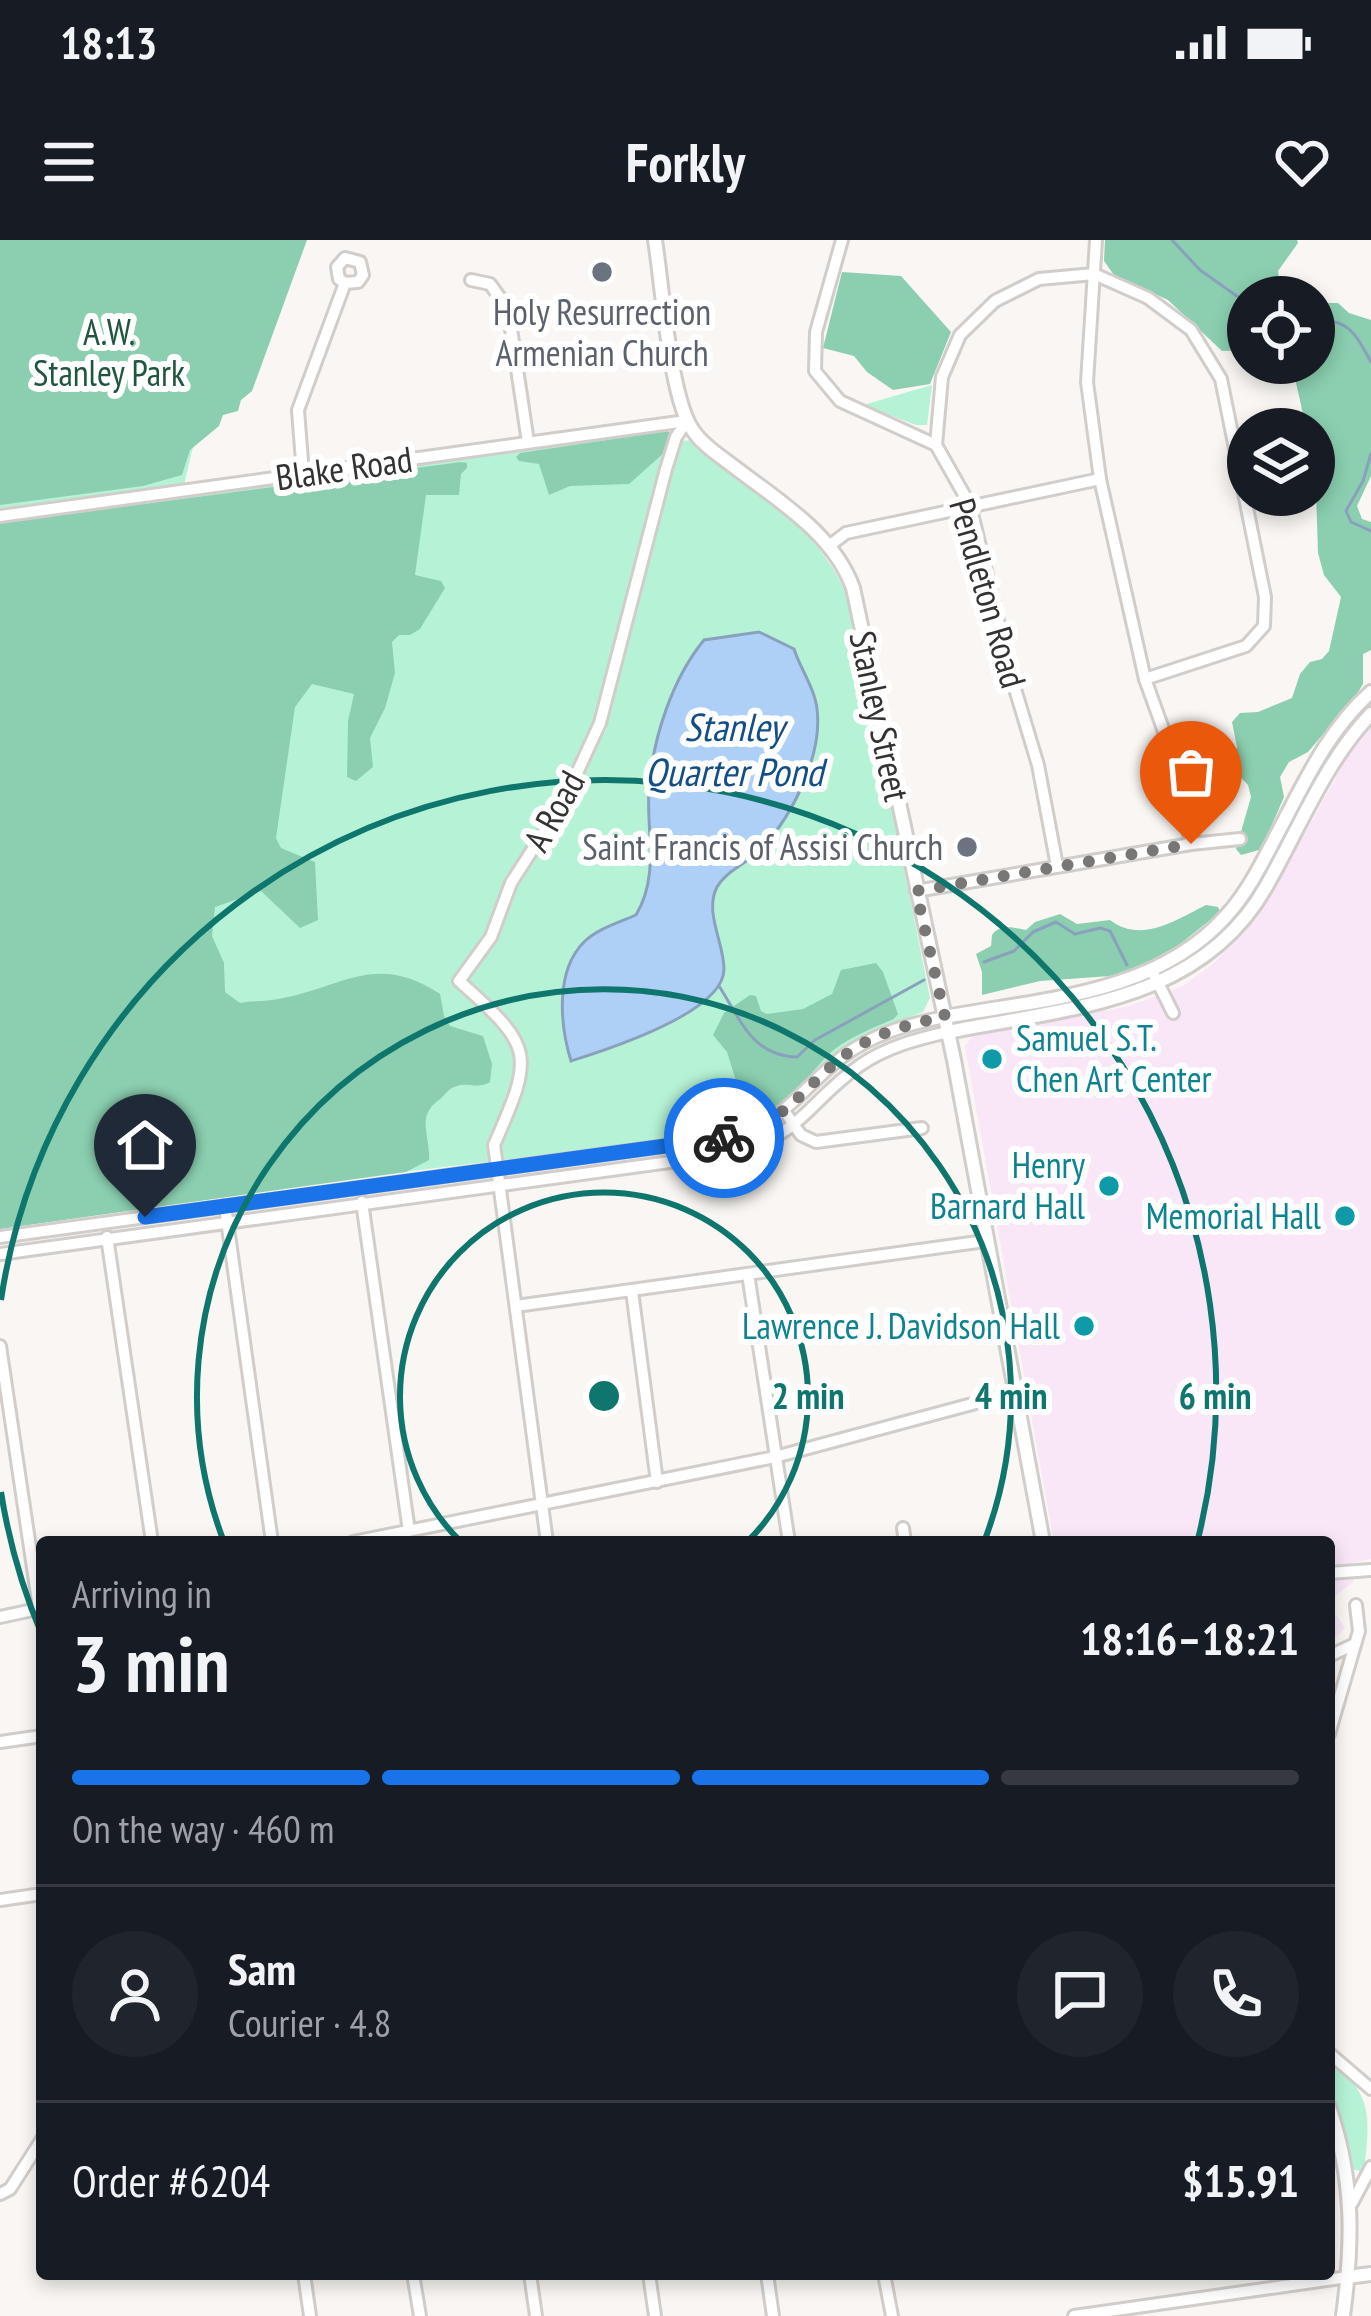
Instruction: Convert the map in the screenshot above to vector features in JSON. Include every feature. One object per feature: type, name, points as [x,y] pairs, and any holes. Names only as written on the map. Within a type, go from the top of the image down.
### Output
[{"type":"main road","points":[[655,240],[687,422]]},
{"type":"main road","name":"Stanley Street","points":[[687,422],[706,445],[829,546],[855,596],[949,1032],[1042,1536]]},
{"type":"main road","points":[[945,1017],[1101,987],[1152,971],[1182,954],[1220,923],[1249,886],[1328,741],[1371,692]]},
{"type":"main road","points":[[949,1032],[1112,1001],[1159,985],[1191,967],[1233,931],[1265,890],[1337,755],[1371,714]]},
{"type":"main road","points":[[1275,838],[1289,845]]},
{"type":"main road","points":[[1335,2132],[1352,2203],[1343,2316]]},
{"type":"main road","points":[[1348,2278],[1371,2274]]},
{"type":"street","points":[[842,240],[816,332],[815,371],[840,401],[937,445],[942,377],[960,335],[995,301],[1040,279],[1094,274],[1148,298],[1191,330],[1221,380],[1265,597],[1264,626],[1246,646],[1145,679]]},
{"type":"street","points":[[1096,240],[1087,382],[1100,479],[1145,679],[1175,762],[1191,844]]},
{"type":"street","points":[[471,280],[490,284],[508,309],[528,442]]},
{"type":"street","points":[[303,474],[298,410],[345,284]]},
{"type":"street","name":"Blake Road","points":[[0,515],[687,422]]},
{"type":"street","name":"A Road","points":[[546,1536],[494,1145],[521,1084],[521,1060],[509,1025],[459,982],[491,937],[511,883],[565,799],[600,723],[666,470],[676,437],[687,422]]},
{"type":"street","name":"Pendleton Road","points":[[937,445],[970,505],[1012,680],[1038,765],[1057,866]]},
{"type":"street","points":[[829,546],[846,533],[1100,479]]},
{"type":"street","points":[[916,891],[1240,839]]},
{"type":"street","points":[[1152,971],[1173,1013]]},
{"type":"street","points":[[0,1237],[730,1137],[785,1112],[838,1060],[865,1042],[945,1017]]},
{"type":"street","points":[[0,1254],[739,1152],[795,1126],[865,1062],[900,1044],[949,1032]]},
{"type":"street","points":[[785,1112],[808,1141],[816,1142],[922,1128]]},
{"type":"street","points":[[648,1149],[651,1166]]},
{"type":"street","points":[[360,1188],[409,1531]]},
{"type":"street","points":[[226,1206],[271,1536]]},
{"type":"street","points":[[105,1223],[151,1536]]},
{"type":"street","points":[[516,1306],[985,1241]]},
{"type":"street","points":[[748,1274],[788,1536]]},
{"type":"street","points":[[632,1291],[657,1482]]},
{"type":"street","points":[[0,1346],[36,1576]]},
{"type":"street","points":[[384,1536],[775,1457],[1013,1394]]},
{"type":"street","points":[[903,1528],[904,1536]]},
{"type":"street","points":[[1335,1573],[1371,1570]]},
{"type":"street","points":[[1335,1713],[1359,1630],[1356,1605]]},
{"type":"street","points":[[0,1616],[36,1609]]},
{"type":"street","points":[[1335,1653],[1355,1644]]},
{"type":"street","points":[[0,1742],[36,1737]]},
{"type":"street","points":[[0,1900],[36,1895]]},
{"type":"street","points":[[1335,2058],[1371,2089]]},
{"type":"street","points":[[3,2193],[36,2147]]},
{"type":"street","points":[[1352,2203],[1371,2168]]},
{"type":"street","points":[[1074,2316],[1162,2310],[1348,2278]]},
{"type":"street","points":[[305,2280],[310,2316]]},
{"type":"street","points":[[414,2280],[420,2316]]},
{"type":"street","points":[[531,2280],[536,2316]]},
{"type":"street","points":[[650,2280],[655,2316]]},
{"type":"street","points":[[768,2280],[773,2316]]},
{"type":"street","points":[[885,2280],[892,2316]]},
{"type":"shaded area","points":[[1371,727],[1371,1559],[1352,1563],[1353,1582],[1335,1596],[1335,1536],[1053,1536],[965,1046],[973,1036],[1129,1006],[1183,986],[1214,963],[1246,931],[1271,895],[1350,752]]},
{"type":"shaded area","points":[[1335,1613],[1345,1628],[1335,1638]]},
{"type":"green space","points":[[0,240],[195,438],[181,498],[666,431],[680,441],[692,440],[763,495],[826,559],[853,612],[930,998],[923,1012],[846,1047],[785,1106],[725,1133],[0,1221]]},
{"type":"green space","name":"A.W. Stanley Park","points":[[0,240],[307,240],[252,391],[241,400],[238,411],[223,415],[219,426],[190,450],[182,475],[143,486],[0,505]]},
{"type":"green space","points":[[1105,240],[1298,243],[1279,276],[1227,276],[1227,351],[1168,300],[1114,275],[1104,261]]},
{"type":"green space","points":[[842,272],[901,276],[951,332],[930,384],[893,390],[854,356],[823,348]]},
{"type":"green space","points":[[1335,303],[1371,320],[1371,476],[1357,506],[1362,519],[1371,522],[1371,650],[1363,654],[1363,684],[1308,752],[1289,762],[1280,777],[1284,797],[1264,843],[1259,850],[1241,855],[1236,849],[1251,797],[1248,785],[1230,766],[1237,747],[1232,722],[1240,713],[1258,712],[1292,698],[1300,674],[1329,651],[1341,597],[1324,575],[1317,516],[1335,516],[1335,408],[1301,408],[1297,384],[1335,384]]},
{"type":"green space","points":[[932,385],[927,425],[863,405]]},
{"type":"green space","points":[[671,433],[665,452],[629,484],[570,486],[549,495],[539,464],[516,457],[520,453]]},
{"type":"green space","points":[[461,462],[467,468],[461,474],[459,495],[426,495],[415,575],[441,581],[445,588],[420,629],[392,642],[395,673],[370,738],[373,767],[356,781],[347,777],[348,721],[354,694],[312,684],[295,707],[276,838],[281,848],[315,862],[318,920],[300,928],[261,891],[215,907],[212,936],[224,963],[225,992],[240,1003],[301,994],[359,976],[396,975],[417,981],[440,994],[450,1026],[483,1036],[492,1064],[490,1082],[454,1087],[432,1106],[426,1119],[429,1160],[406,1172],[0,1229],[0,523]]},
{"type":"green space","points":[[1206,905],[1220,912],[1179,945],[1139,967],[1110,976],[1040,981],[982,995],[976,954],[991,946],[992,935],[999,929],[1026,930],[1060,914],[1077,924],[1110,920],[1146,930]]},
{"type":"green space","points":[[876,963],[898,1014],[894,1019],[835,1049],[772,1111],[747,1116],[727,1052],[713,1035],[724,1013],[750,995],[756,996],[767,1014],[803,1009],[832,994],[841,970]]},
{"type":"green space","points":[[1335,2067],[1353,2083],[1365,2106],[1364,2169],[1353,2169],[1335,2108]]},
{"type":"water","name":"Stanley Quarter Pond","points":[[759,632],[794,649],[813,694],[818,727],[810,766],[782,822],[759,851],[717,887],[713,907],[724,969],[719,985],[685,1015],[571,1061],[563,1015],[568,968],[584,942],[636,915],[643,900],[650,869],[651,769],[674,691],[704,640]]},
{"type":"waterway","points":[[1172,240],[1200,270],[1227,289]]},
{"type":"waterway","points":[[1335,322],[1350,330],[1371,362]]},
{"type":"waterway","points":[[1371,454],[1346,511],[1351,522],[1371,531]]},
{"type":"waterway","points":[[984,962],[1014,951],[1033,932],[1056,922],[1075,934],[1100,928],[1110,931],[1127,965]]},
{"type":"waterway","points":[[719,986],[758,1043],[797,1057],[815,1040],[924,980]]},
{"type":"way so far","points":[[724,1138],[753,1130],[785,1112],[838,1060],[865,1042],[945,1017],[916,891],[1191,844]]},
{"type":"place","name":"Holy Resurrection Armenian Church","points":[[602,272]]},
{"type":"place","name":"Saint Francis of Assisi Church","points":[[967,847]]},
{"type":"place","name":"Samuel S.T. Chen Art Center","points":[[992,1059]]},
{"type":"place","name":"Henry Barnard Hall","points":[[1109,1186]]},
{"type":"place","name":"Memorial Hall","points":[[1345,1216]]},
{"type":"place","name":"Lawrence J. Davidson Hall","points":[[1084,1326]]},
{"type":"route","points":[[145,1217],[724,1138]]}]
